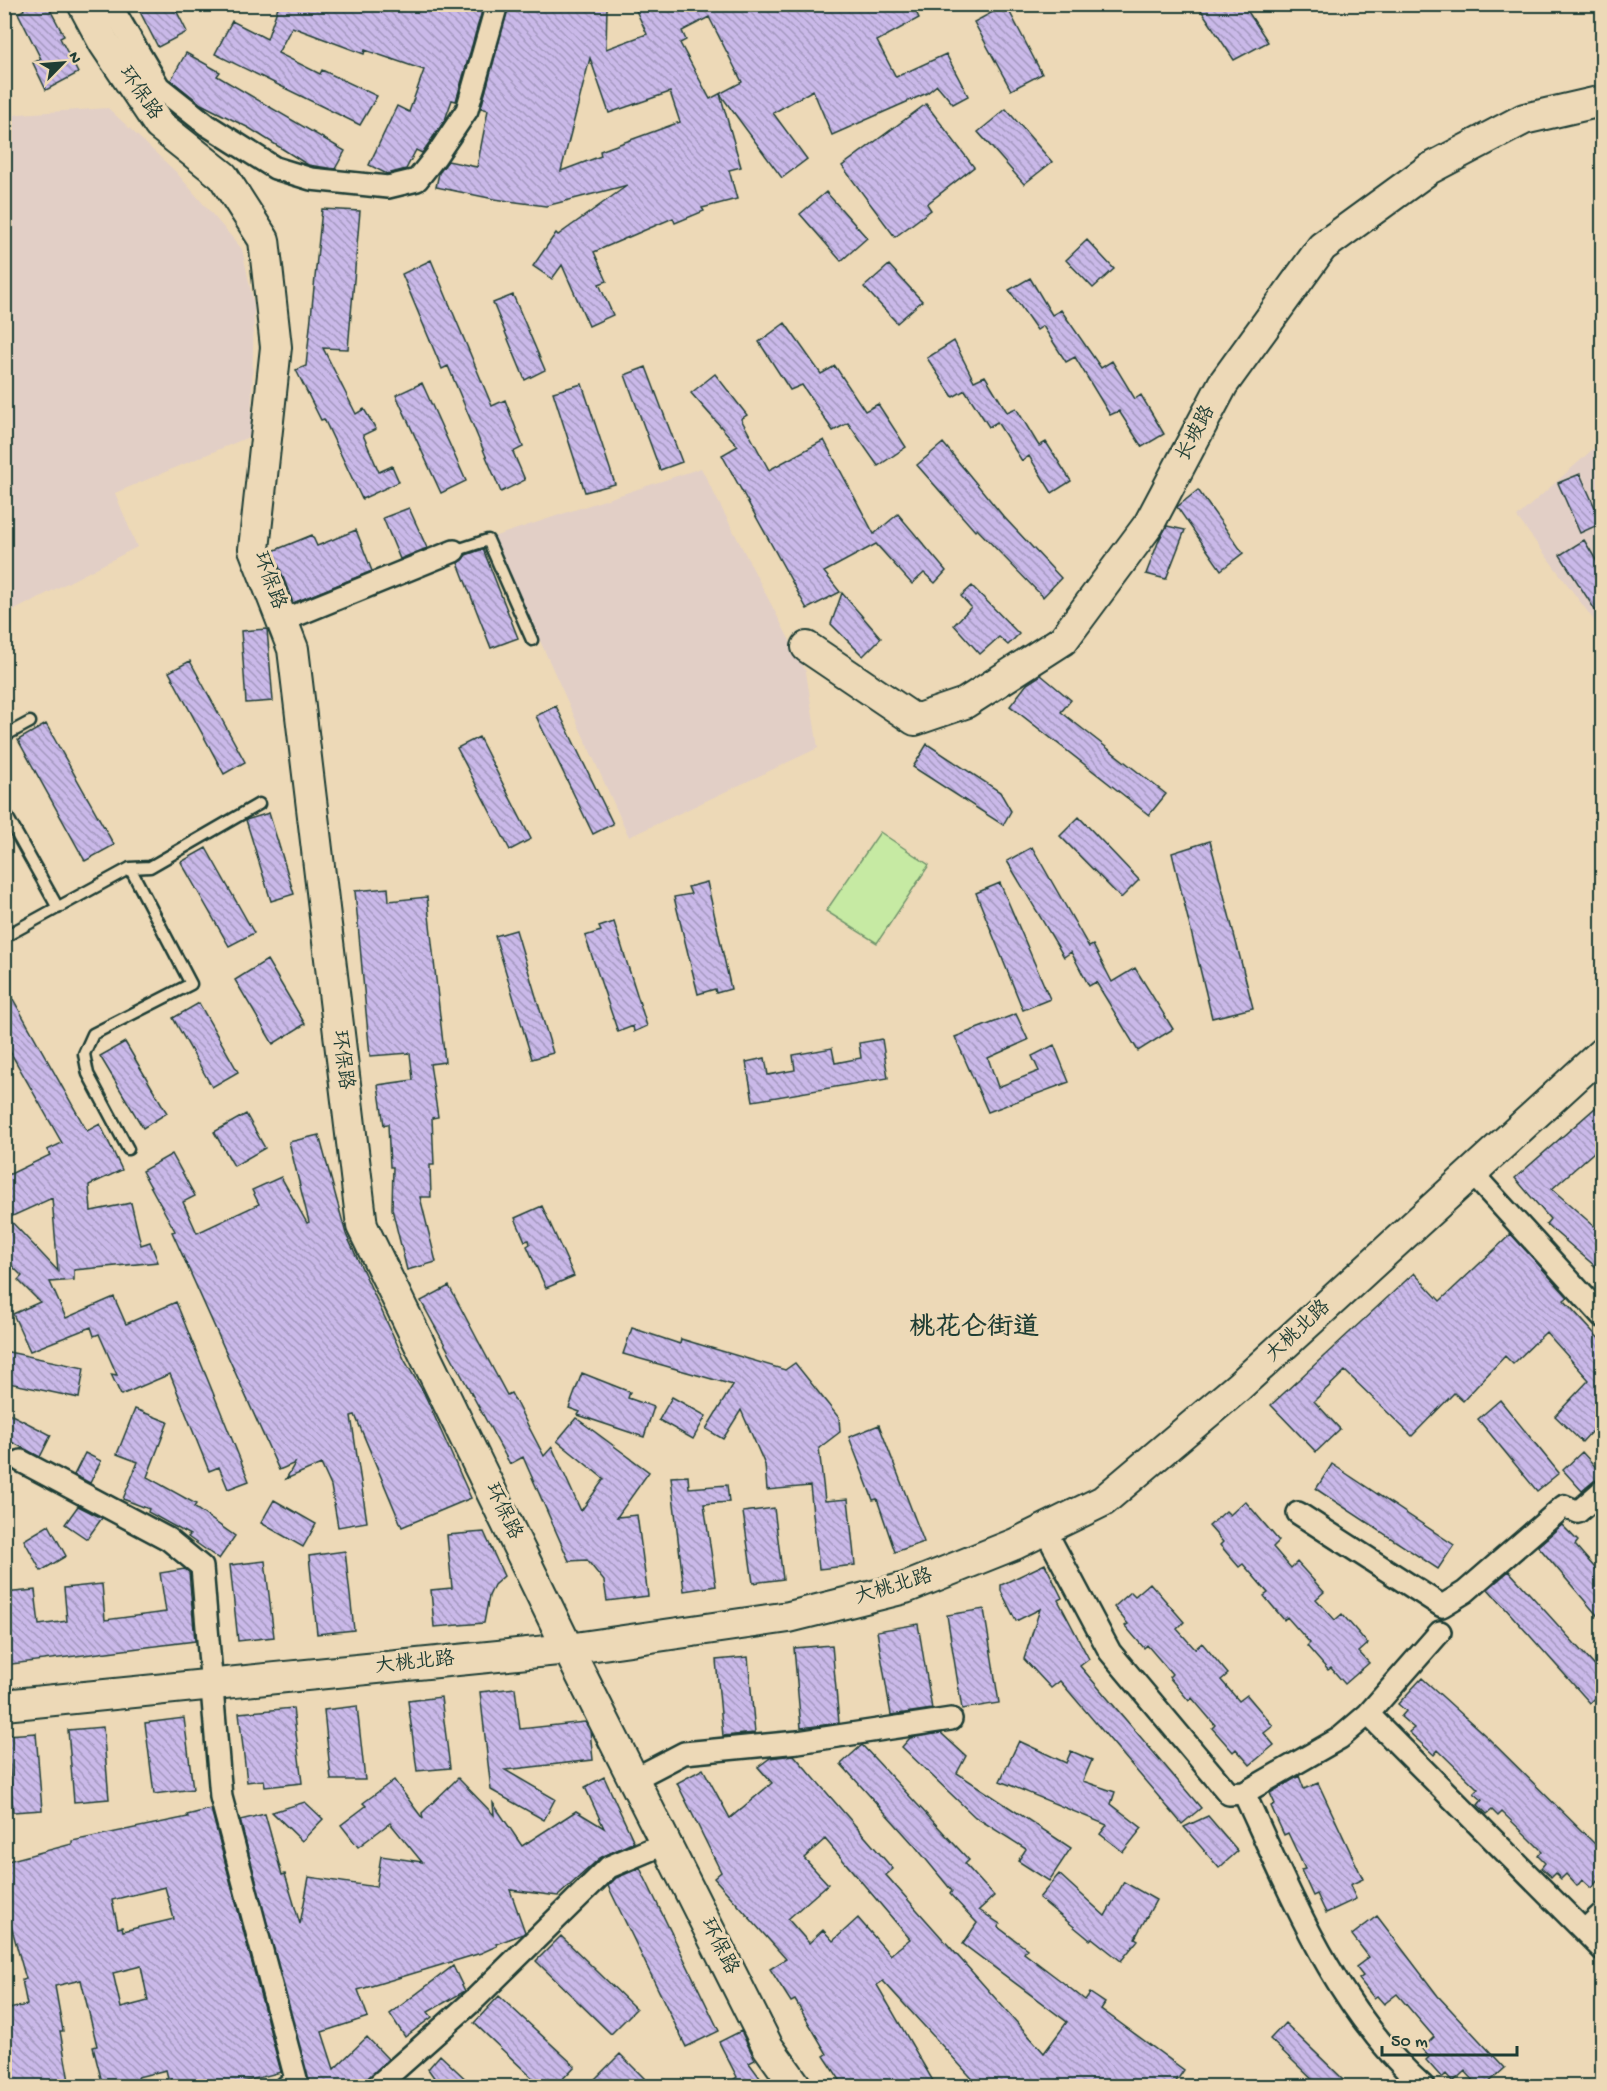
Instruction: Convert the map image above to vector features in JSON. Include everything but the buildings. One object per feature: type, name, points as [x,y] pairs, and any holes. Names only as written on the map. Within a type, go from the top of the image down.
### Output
[{"type":"street","name":"环保路","points":[[83,4],[104,43],[159,125],[223,176],[264,240],[276,347],[254,549],[293,649],[362,1226],[568,1649],[768,2047],[796,2086]]},
{"type":"street","points":[[110,4],[159,87],[217,131],[274,168],[311,178],[388,187],[417,180],[467,110],[497,4]]},
{"type":"street","name":"长坡路","points":[[807,647],[915,720],[965,703],[1063,640],[1149,524],[1223,384],[1322,248],[1429,169],[1524,119],[1602,101]]},
{"type":"street","points":[[282,621],[454,551]]},
{"type":"street","name":"大桃北路","points":[[4,1705],[568,1649],[789,1617],[905,1588],[1045,1530],[1103,1501],[1238,1387],[1602,1053]]},
{"type":"street","points":[[1472,1173],[1602,1316]]},
{"type":"street","points":[[21,1461],[168,1539],[202,1567],[211,1653],[211,1684],[221,1797],[296,2079],[287,2086]]},
{"type":"street","points":[[1298,1513],[1442,1606],[1465,1592],[1564,1506],[1578,1512],[1602,1491]]},
{"type":"street","points":[[1045,1530],[1110,1652],[1229,1794],[1244,1793],[1340,1738],[1368,1714],[1440,1632]]},
{"type":"street","points":[[1368,1714],[1602,1949]]},
{"type":"street","points":[[634,1779],[684,1753],[798,1742],[951,1719]]},
{"type":"street","points":[[1244,1793],[1313,1943],[1354,2007],[1408,2073],[1424,2086]]},
{"type":"street","points":[[377,2086],[476,1998],[609,1867],[666,1843]]},
{"type":"street","points":[[1584,1931],[1602,1914]]},
{"type":"lane","points":[[454,551],[488,540],[532,640]]},
{"type":"lane","points":[[4,736],[30,722]]},
{"type":"lane","points":[[4,937],[130,868],[150,867],[259,804]]},
{"type":"lane","points":[[4,811],[58,908]]},
{"type":"lane","points":[[128,1149],[88,1074],[84,1054],[93,1035],[190,984],[130,868]]},
{"type":"shaded area","points":[[108,108],[176,172],[242,249],[254,306],[251,436],[115,493],[137,547],[5,615],[5,118],[19,114]]},
{"type":"shaded area","points":[[1602,441],[1602,631],[1517,517]]},
{"type":"shaded area","points":[[701,468],[806,672],[818,748],[629,837],[493,537]]},
{"type":"green space","points":[[880,832],[929,865],[877,943],[826,911]]},
{"type":"district","name":"桃花仑街道","points":[[974,1329]]}]
